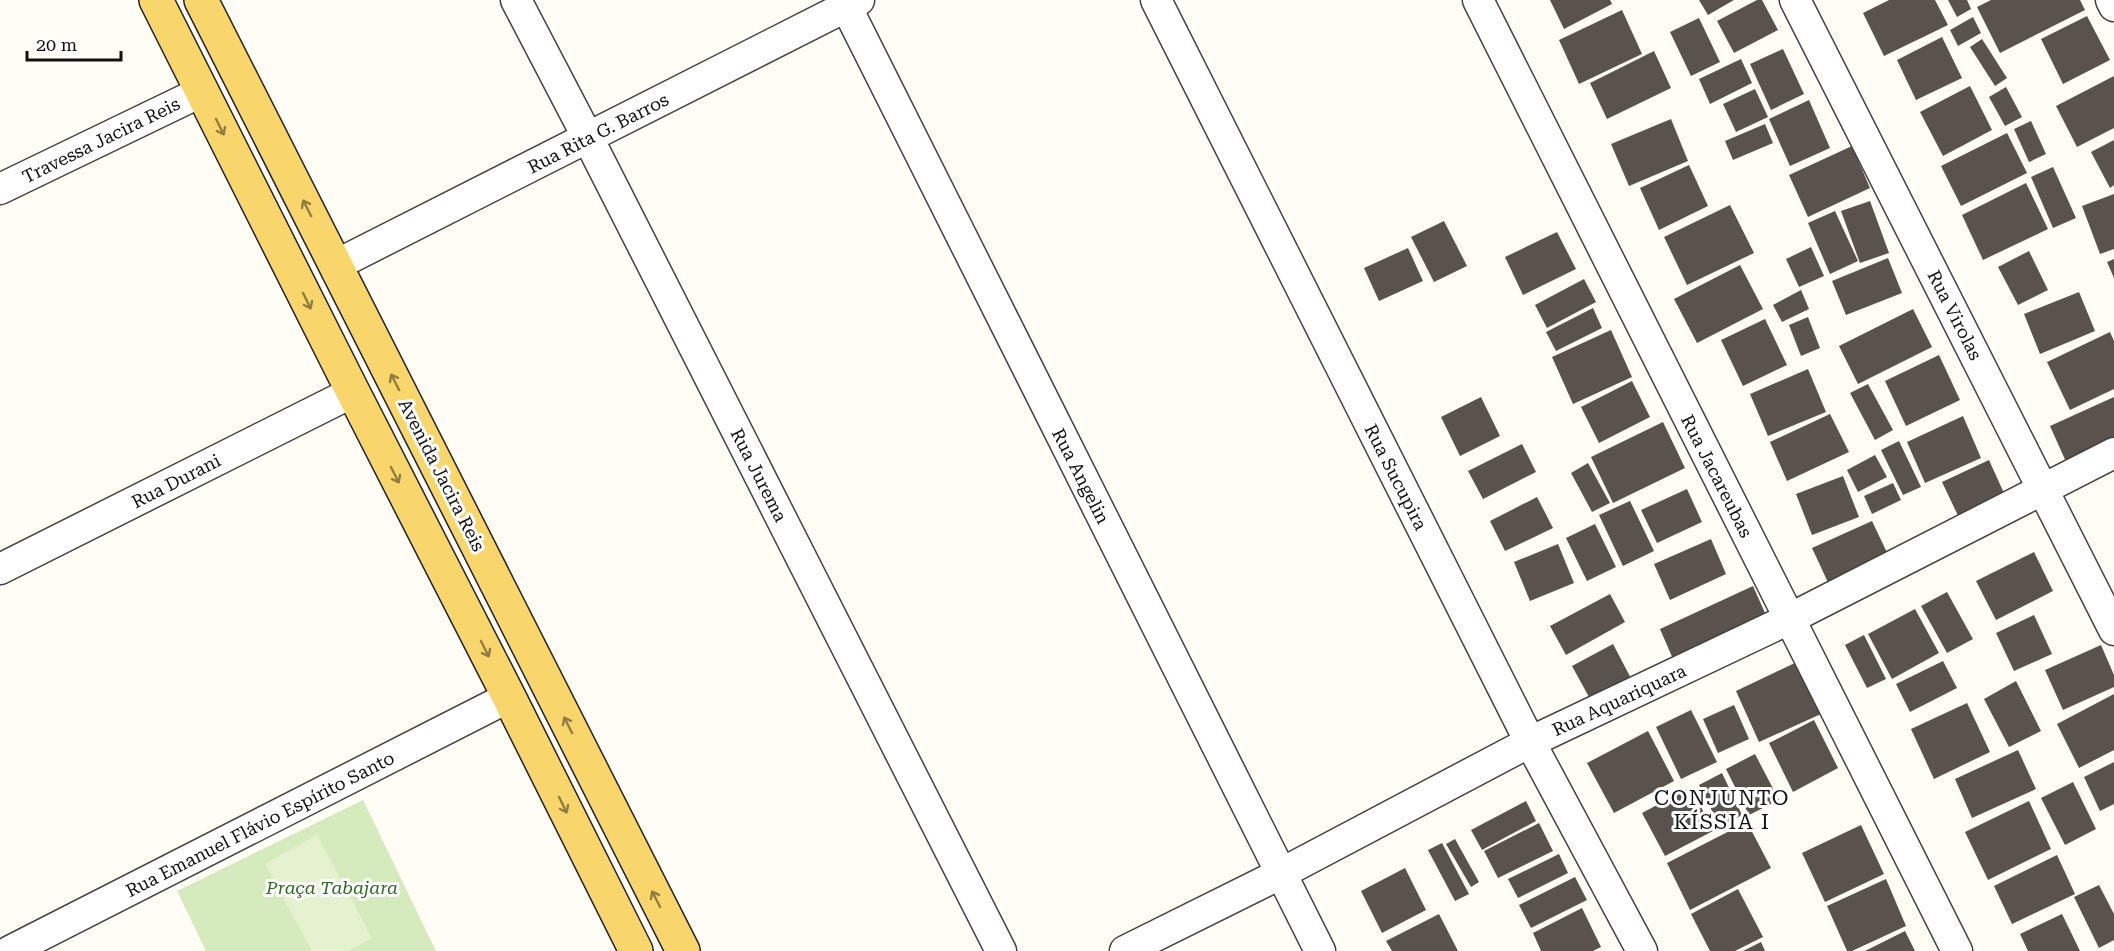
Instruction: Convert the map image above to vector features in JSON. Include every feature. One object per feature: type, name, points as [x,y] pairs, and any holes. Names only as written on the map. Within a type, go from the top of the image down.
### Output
[{"type":"main road","points":[[156,0],[636,951]]},
{"type":"main road","name":"Avenida Jacira Reis","points":[[201,0],[683,951]]},
{"type":"street","name":"Rua Jurema","points":[[516,0],[1001,951]]},
{"type":"street","name":"Rua Sucupira","points":[[1156,0],[1530,742],[1642,951]]},
{"type":"street","name":"Rua Jacareubas","points":[[1478,0],[1957,951]]},
{"type":"street","name":"Rua Virolas","points":[[1795,0],[2114,630]]},
{"type":"street","points":[[2111,0],[2114,6]]},
{"type":"street","name":"Rua Rita G. Barros","points":[[336,266],[850,2]]},
{"type":"street","name":"Rua Angelin","points":[[850,2],[1320,951]]},
{"type":"street","name":"Travessa Jacira Reis","points":[[0,189],[203,91]]},
{"type":"street","name":"Rua Durani","points":[[0,568],[353,393]]},
{"type":"street","name":"Rua Aquariquara","points":[[1125,951],[1280,874],[1530,742],[1789,619],[2114,453]]},
{"type":"street","name":"Rua Emanuel Flávio Espírito Santo","points":[[10,951],[509,697]]},
{"type":"green space","name":"Praça Tabajara","points":[[363,800],[436,951],[206,951],[177,891]]},
{"type":"green space","points":[[317,835],[372,938],[348,951],[312,951],[265,864]]},
{"type":"building","points":[[1550,0],[1610,0],[1612,4],[1564,29]]},
{"type":"building","points":[[1699,0],[1734,0],[1708,15]]},
{"type":"building","points":[[1757,0],[1762,0],[1778,30],[1734,53],[1717,21]]},
{"type":"building","points":[[1889,0],[1935,0],[1948,25],[1884,56],[1863,13]]},
{"type":"building","points":[[1948,0],[1967,0],[1971,9],[1957,17]]},
{"type":"building","points":[[1991,0],[2080,0],[2085,10],[2000,53],[1977,7]]},
{"type":"building","points":[[1622,10],[1642,54],[1579,84],[1559,40]]},
{"type":"building","points":[[2087,16],[2110,60],[2063,84],[2041,39]]},
{"type":"building","points":[[1973,17],[1981,33],[1958,46],[1950,30]]},
{"type":"building","points":[[1699,18],[1720,62],[1691,76],[1670,32]]},
{"type":"building","points":[[1942,37],[1962,78],[1916,100],[1897,60]]},
{"type":"building","points":[[1982,39],[2007,78],[1995,86],[1970,47]]},
{"type":"building","points":[[1783,49],[1804,94],[1771,110],[1750,64]]},
{"type":"building","points":[[1654,51],[1671,88],[1607,119],[1590,83]]},
{"type":"building","points":[[1741,59],[1752,83],[1710,104],[1699,79]]},
{"type":"building","points":[[2114,76],[2114,128],[2077,147],[2056,106]]},
{"type":"building","points":[[1970,86],[1992,130],[1943,156],[1920,112]]},
{"type":"building","points":[[2006,87],[2022,117],[2005,126],[1989,97]]},
{"type":"building","points":[[1755,89],[1768,117],[1736,132],[1723,104]]},
{"type":"building","points":[[1809,100],[1830,148],[1790,166],[1769,119]]},
{"type":"building","points":[[1671,119],[1688,161],[1629,186],[1611,144]]},
{"type":"building","points":[[2031,121],[2046,154],[2029,162],[2014,129]]},
{"type":"building","points":[[1765,124],[1773,143],[1733,160],[1725,141]]},
{"type":"building","points":[[2007,133],[2027,173],[1961,206],[1941,166]]},
{"type":"building","points":[[2114,140],[2114,185],[2110,188],[2091,152]]},
{"type":"building","points":[[1852,146],[1870,188],[1808,217],[1789,175]]},
{"type":"building","points":[[1689,165],[1708,206],[1659,230],[1640,188]]},
{"type":"building","points":[[2053,167],[2076,218],[2053,228],[2031,177]]},
{"type":"building","points":[[2026,183],[2048,229],[1983,260],[1962,215]]},
{"type":"building","points":[[2114,194],[2114,249],[2100,254],[2082,206]]},
{"type":"building","points":[[1870,201],[1889,253],[1860,263],[1841,211]]},
{"type":"building","points":[[1730,205],[1754,253],[1687,285],[1664,237]]},
{"type":"building","points":[[1835,211],[1858,261],[1830,274],[1808,223]]},
{"type":"building","points":[[1444,221],[1467,266],[1434,282],[1411,237]]},
{"type":"building","points":[[1557,232],[1576,269],[1523,295],[1505,257]]},
{"type":"building","points":[[1811,247],[1824,276],[1799,287],[1786,259]]},
{"type":"building","points":[[1408,248],[1423,281],[1379,301],[1364,268]]},
{"type":"building","points":[[2029,251],[2048,290],[2018,305],[1998,267]]},
{"type":"building","points":[[1888,258],[1902,293],[1846,315],[1832,281]]},
{"type":"building","points":[[2114,259],[2114,278],[2107,262]]},
{"type":"building","points":[[1740,265],[1763,309],[1697,343],[1674,299]]},
{"type":"building","points":[[1584,279],[1596,302],[1547,328],[1535,305]]},
{"type":"building","points":[[1801,290],[1809,309],[1782,322],[1773,305]]},
{"type":"building","points":[[2079,292],[2095,331],[2040,354],[2024,314]]},
{"type":"building","points":[[1593,308],[1602,328],[1556,351],[1546,332]]},
{"type":"building","points":[[1913,309],[1932,347],[1858,384],[1839,346]]},
{"type":"building","points":[[1808,317],[1820,348],[1801,356],[1789,325]]},
{"type":"building","points":[[1765,319],[1787,365],[1743,386],[1721,340]]},
{"type":"building","points":[[1611,330],[1632,377],[1573,404],[1552,357]]},
{"type":"building","points":[[2110,332],[2114,341],[2114,389],[2070,410],[2047,362]]},
{"type":"building","points":[[1939,355],[1960,400],[1906,426],[1885,381]]},
{"type":"building","points":[[1808,369],[1826,412],[1768,436],[1750,394]]},
{"type":"building","points":[[1632,381],[1650,417],[1599,443],[1581,407]]},
{"type":"building","points":[[1868,384],[1893,430],[1875,440],[1850,393]]},
{"type":"building","points":[[1481,397],[1500,436],[1460,456],[1441,417]]},
{"type":"building","points":[[2114,397],[2114,442],[2067,464],[2050,426]]},
{"type":"building","points":[[1830,414],[1849,452],[1787,481],[1770,442]]},
{"type":"building","points":[[1963,416],[1981,458],[1925,483],[1907,442]]},
{"type":"building","points":[[1663,422],[1685,468],[1613,503],[1591,457]]},
{"type":"building","points":[[1899,441],[1921,487],[1903,495],[1881,450]]},
{"type":"building","points":[[1522,444],[1536,472],[1483,499],[1468,471]]},
{"type":"building","points":[[1875,455],[1887,477],[1858,492],[1847,470]]},
{"type":"building","points":[[1989,460],[2008,502],[1962,524],[1942,482]]},
{"type":"building","points":[[1588,463],[1610,503],[1592,512],[1571,473]]},
{"type":"building","points":[[1843,476],[1859,517],[1812,535],[1796,494]]},
{"type":"building","points":[[1893,483],[1901,500],[1872,514],[1864,496]]},
{"type":"building","points":[[1687,489],[1702,522],[1657,543],[1641,510]]},
{"type":"building","points":[[1537,497],[1553,528],[1505,551],[1490,521]]},
{"type":"building","points":[[1630,501],[1654,551],[1623,566],[1599,515]]},
{"type":"building","points":[[1872,521],[1892,563],[1832,591],[1812,548]]},
{"type":"building","points":[[1595,524],[1616,567],[1587,581],[1566,538]]},
{"type":"building","points":[[1711,539],[1726,574],[1670,600],[1654,564]]},
{"type":"building","points":[[1558,544],[1574,583],[1530,601],[1514,562]]},
{"type":"building","points":[[2034,552],[2053,591],[1996,620],[1976,581]]},
{"type":"building","points":[[1753,586],[1769,622],[1676,666],[1660,629]]},
{"type":"building","points":[[1947,592],[1973,639],[1947,653],[1921,606]]},
{"type":"building","points":[[1610,594],[1625,622],[1566,655],[1550,626]]},
{"type":"building","points":[[1915,609],[1939,653],[1892,679],[1868,634]]},
{"type":"building","points":[[2034,615],[2052,654],[2014,671],[1996,633]]},
{"type":"building","points":[[1864,635],[1886,679],[1867,688],[1845,645]]},
{"type":"building","points":[[1613,644],[1635,686],[1595,708],[1572,666]]},
{"type":"building","points":[[2101,645],[2114,675],[2114,687],[2063,710],[2045,670]]},
{"type":"building","points":[[1943,661],[1957,688],[1910,712],[1896,684]]},
{"type":"building","points":[[1797,662],[1821,714],[1759,742],[1736,691]]},
{"type":"building","points":[[2016,681],[2041,731],[2009,747],[1984,699]]},
{"type":"building","points":[[2114,694],[2114,750],[2079,768],[2057,724]]},
{"type":"building","points":[[1967,703],[1990,752],[1934,779],[1911,729]]},
{"type":"building","points":[[1734,705],[1749,739],[1718,753],[1703,719]]},
{"type":"building","points":[[1691,710],[1717,762],[1681,779],[1656,727]]},
{"type":"building","points":[[1814,720],[1838,768],[1793,792],[1769,743]]},
{"type":"building","points":[[1648,731],[1674,781],[1614,813],[1587,763]]},
{"type":"building","points":[[2018,750],[2036,789],[1972,818],[1955,779]]},
{"type":"building","points":[[1755,754],[1779,800],[1749,815],[1726,769]]},
{"type":"building","points":[[2114,762],[2114,804],[2100,811],[2084,777]]},
{"type":"building","points":[[1722,773],[1742,815],[1720,827],[1699,785]]},
{"type":"building","points":[[2073,782],[2096,829],[2065,845],[2041,798]]},
{"type":"building","points":[[1691,787],[1713,831],[1665,856],[1642,813]]},
{"type":"building","points":[[1526,801],[1536,821],[1482,850],[1471,830]]},
{"type":"building","points":[[2029,801],[2051,849],[1988,880],[1965,832]]},
{"type":"building","points":[[1747,822],[1771,868],[1690,910],[1667,863]]},
{"type":"building","points":[[1539,823],[1553,851],[1498,878],[1484,851]]},
{"type":"building","points":[[1861,825],[1884,874],[1825,902],[1802,853]]},
{"type":"building","points":[[1455,839],[1479,882],[1471,887],[1446,844]]},
{"type":"building","points":[[1442,843],[1469,894],[1455,901],[1428,850]]},
{"type":"building","points":[[1559,854],[1568,873],[1518,898],[1508,879]]},
{"type":"building","points":[[2057,855],[2075,894],[2012,924],[1994,886]]},
{"type":"building","points":[[1405,868],[1426,910],[1382,933],[1361,891]]},
{"type":"building","points":[[1575,877],[1587,900],[1531,928],[1519,905]]},
{"type":"building","points":[[1886,879],[1906,926],[1852,951],[1847,951],[1827,906]]},
{"type":"building","points":[[2099,885],[2114,914],[2114,940],[2099,948],[2074,897]]},
{"type":"building","points":[[1738,889],[1763,937],[1735,951],[1710,951],[1691,914]]},
{"type":"building","points":[[1582,908],[1601,947],[1593,951],[1541,951],[1533,933]]},
{"type":"building","points":[[1439,914],[1458,951],[1392,951],[1386,941]]},
{"type":"building","points":[[2062,914],[2080,951],[2028,951],[2020,934]]},
{"type":"building","points":[[1905,931],[1915,951],[1865,951]]},
{"type":"building","points":[[1761,942],[1765,951],[1743,951]]},
{"type":"district","name":"CONJUNTO KÍSSIA I","points":[[1722,810]]}]
